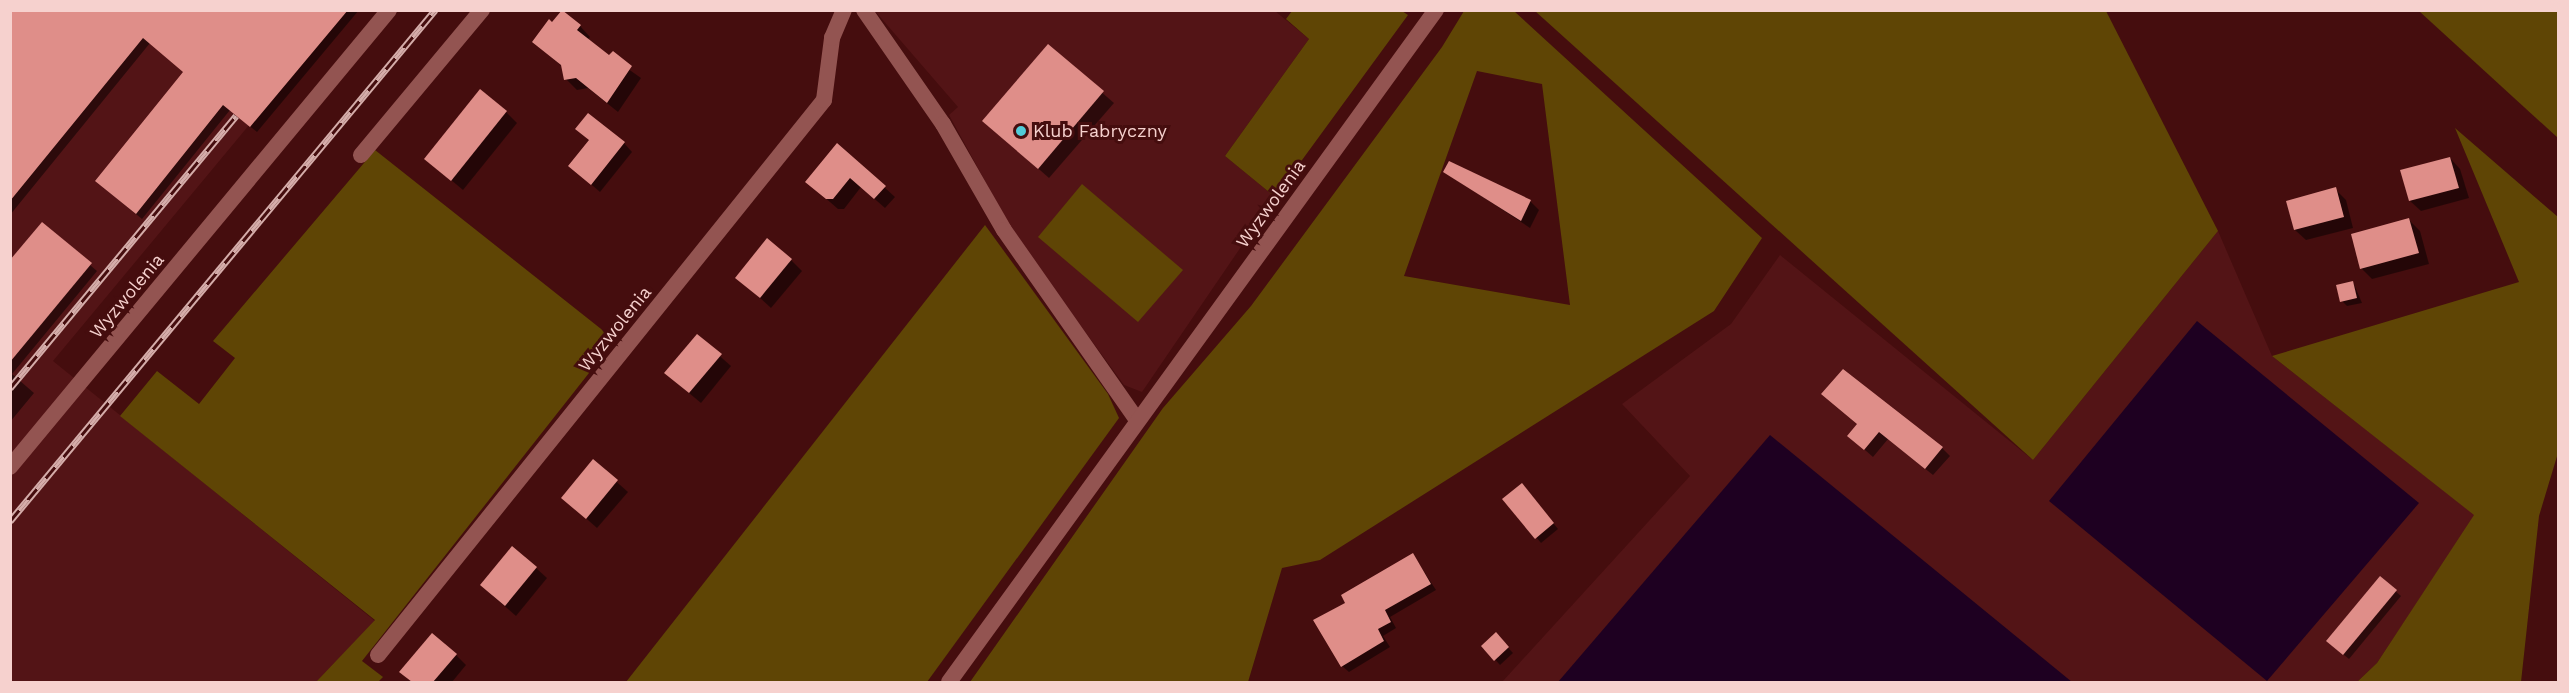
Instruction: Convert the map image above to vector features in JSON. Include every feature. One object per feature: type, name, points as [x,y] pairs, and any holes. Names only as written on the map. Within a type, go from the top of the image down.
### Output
[{"type":"street","name":"Wyzwolenia","points":[[10,467],[389,10]]},
{"type":"street","points":[[361,155],[482,10]]},
{"type":"street","name":"Wyzwolenia","points":[[378,656],[824,100],[832,38],[844,10]]},
{"type":"street","points":[[864,10],[943,124],[1004,230],[1137,420]]},
{"type":"street","name":"Wyzwolenia","points":[[949,682],[1436,10]]},
{"type":"shaded area","points":[[10,11],[344,11],[53,361],[375,621],[316,682],[11,682]]},
{"type":"shaded area","points":[[875,11],[1275,11],[1309,39],[1225,156],[1275,197],[1142,392],[1124,385],[1015,236],[949,115],[958,107]]},
{"type":"shaded area","points":[[1292,11],[1402,11],[1408,15],[1275,197],[1225,156],[1309,39],[1286,19]]},
{"type":"shaded area","points":[[1464,11],[1514,11],[1762,238],[1714,311],[1320,560],[1282,568],[1248,682],[970,682],[1163,408],[1251,306],[1442,47]],"holes":[[[1477,71],[1542,84],[1570,305],[1404,276]]]},
{"type":"shaded area","points":[[1535,11],[2106,11],[2218,231],[2033,460]]},
{"type":"shaded area","points":[[2419,11],[2558,11],[2558,138]]},
{"type":"shaded area","points":[[2455,128],[2558,217],[2558,453],[2539,516],[2521,682],[2357,682],[2377,663],[2474,515],[2272,356],[2519,282]]},
{"type":"shaded area","points":[[375,150],[615,340],[362,661],[383,677],[378,682],[316,682],[375,620],[120,416],[157,371],[199,404],[235,358],[213,341]]},
{"type":"shaded area","points":[[1082,184],[1183,270],[1138,322],[1038,237]]},
{"type":"shaded area","points":[[985,225],[1108,394],[1119,418],[927,682],[626,682]]},
{"type":"shaded area","points":[[2218,231],[2272,356],[2475,515],[2377,663],[2357,682],[1502,682],[1690,476],[1622,404],[1731,324],[1780,255],[2033,460]]},
{"type":"shaded area","points":[[2197,321],[2419,503],[2267,681],[2049,501]]},
{"type":"shaded area","points":[[1770,435],[2072,682],[1558,682]]},
{"type":"building","points":[[10,10],[348,10],[250,127],[223,105],[136,214],[95,181],[183,72],[143,38],[10,201]]},
{"type":"building","points":[[562,10],[581,25],[577,30],[609,55],[613,51],[632,66],[607,103],[576,78],[564,80],[561,65],[532,42],[549,19],[552,22]]},
{"type":"building","points":[[1048,44],[1104,91],[1038,169],[982,121]]},
{"type":"building","points":[[480,89],[507,111],[451,181],[424,159]]},
{"type":"building","points":[[588,113],[625,142],[591,185],[568,166],[589,140],[575,129]]},
{"type":"building","points":[[837,143],[886,186],[874,199],[850,178],[833,199],[826,199],[805,182]]},
{"type":"building","points":[[2450,157],[2459,188],[2409,201],[2400,170]]},
{"type":"building","points":[[1449,161],[1531,200],[1521,221],[1443,172]]},
{"type":"building","points":[[2336,187],[2344,217],[2294,230],[2286,201]]},
{"type":"building","points":[[2409,218],[2419,253],[2360,269],[2351,234]]},
{"type":"building","points":[[42,222],[92,263],[10,362],[10,260]]},
{"type":"building","points":[[767,238],[792,259],[760,298],[735,278]]},
{"type":"building","points":[[2353,281],[2357,298],[2340,302],[2336,285]]},
{"type":"building","points":[[697,334],[722,354],[689,393],[664,373]]},
{"type":"building","points":[[1843,369],[1943,447],[1925,469],[1879,432],[1864,450],[1847,436],[1857,424],[1821,394]]},
{"type":"building","points":[[593,459],[618,480],[586,519],[561,498]]},
{"type":"building","points":[[1522,483],[1554,523],[1535,539],[1502,499]]},
{"type":"building","points":[[512,546],[537,567],[505,606],[480,585]]},
{"type":"building","points":[[1413,553],[1431,584],[1385,610],[1391,622],[1378,629],[1384,641],[1341,667],[1313,620],[1345,603],[1341,595]]},
{"type":"building","points":[[2380,576],[2397,590],[2343,655],[2326,641]]},
{"type":"building","points":[[1496,632],[1509,647],[1494,661],[1481,646]]},
{"type":"building","points":[[432,633],[457,654],[433,682],[412,682],[399,672]]},
{"type":"railway","points":[[10,521],[435,10]]},
{"type":"railway","points":[[10,388],[236,116]]},
{"type":"place","name":"Klub Fabryczny","points":[[1021,131]]}]
